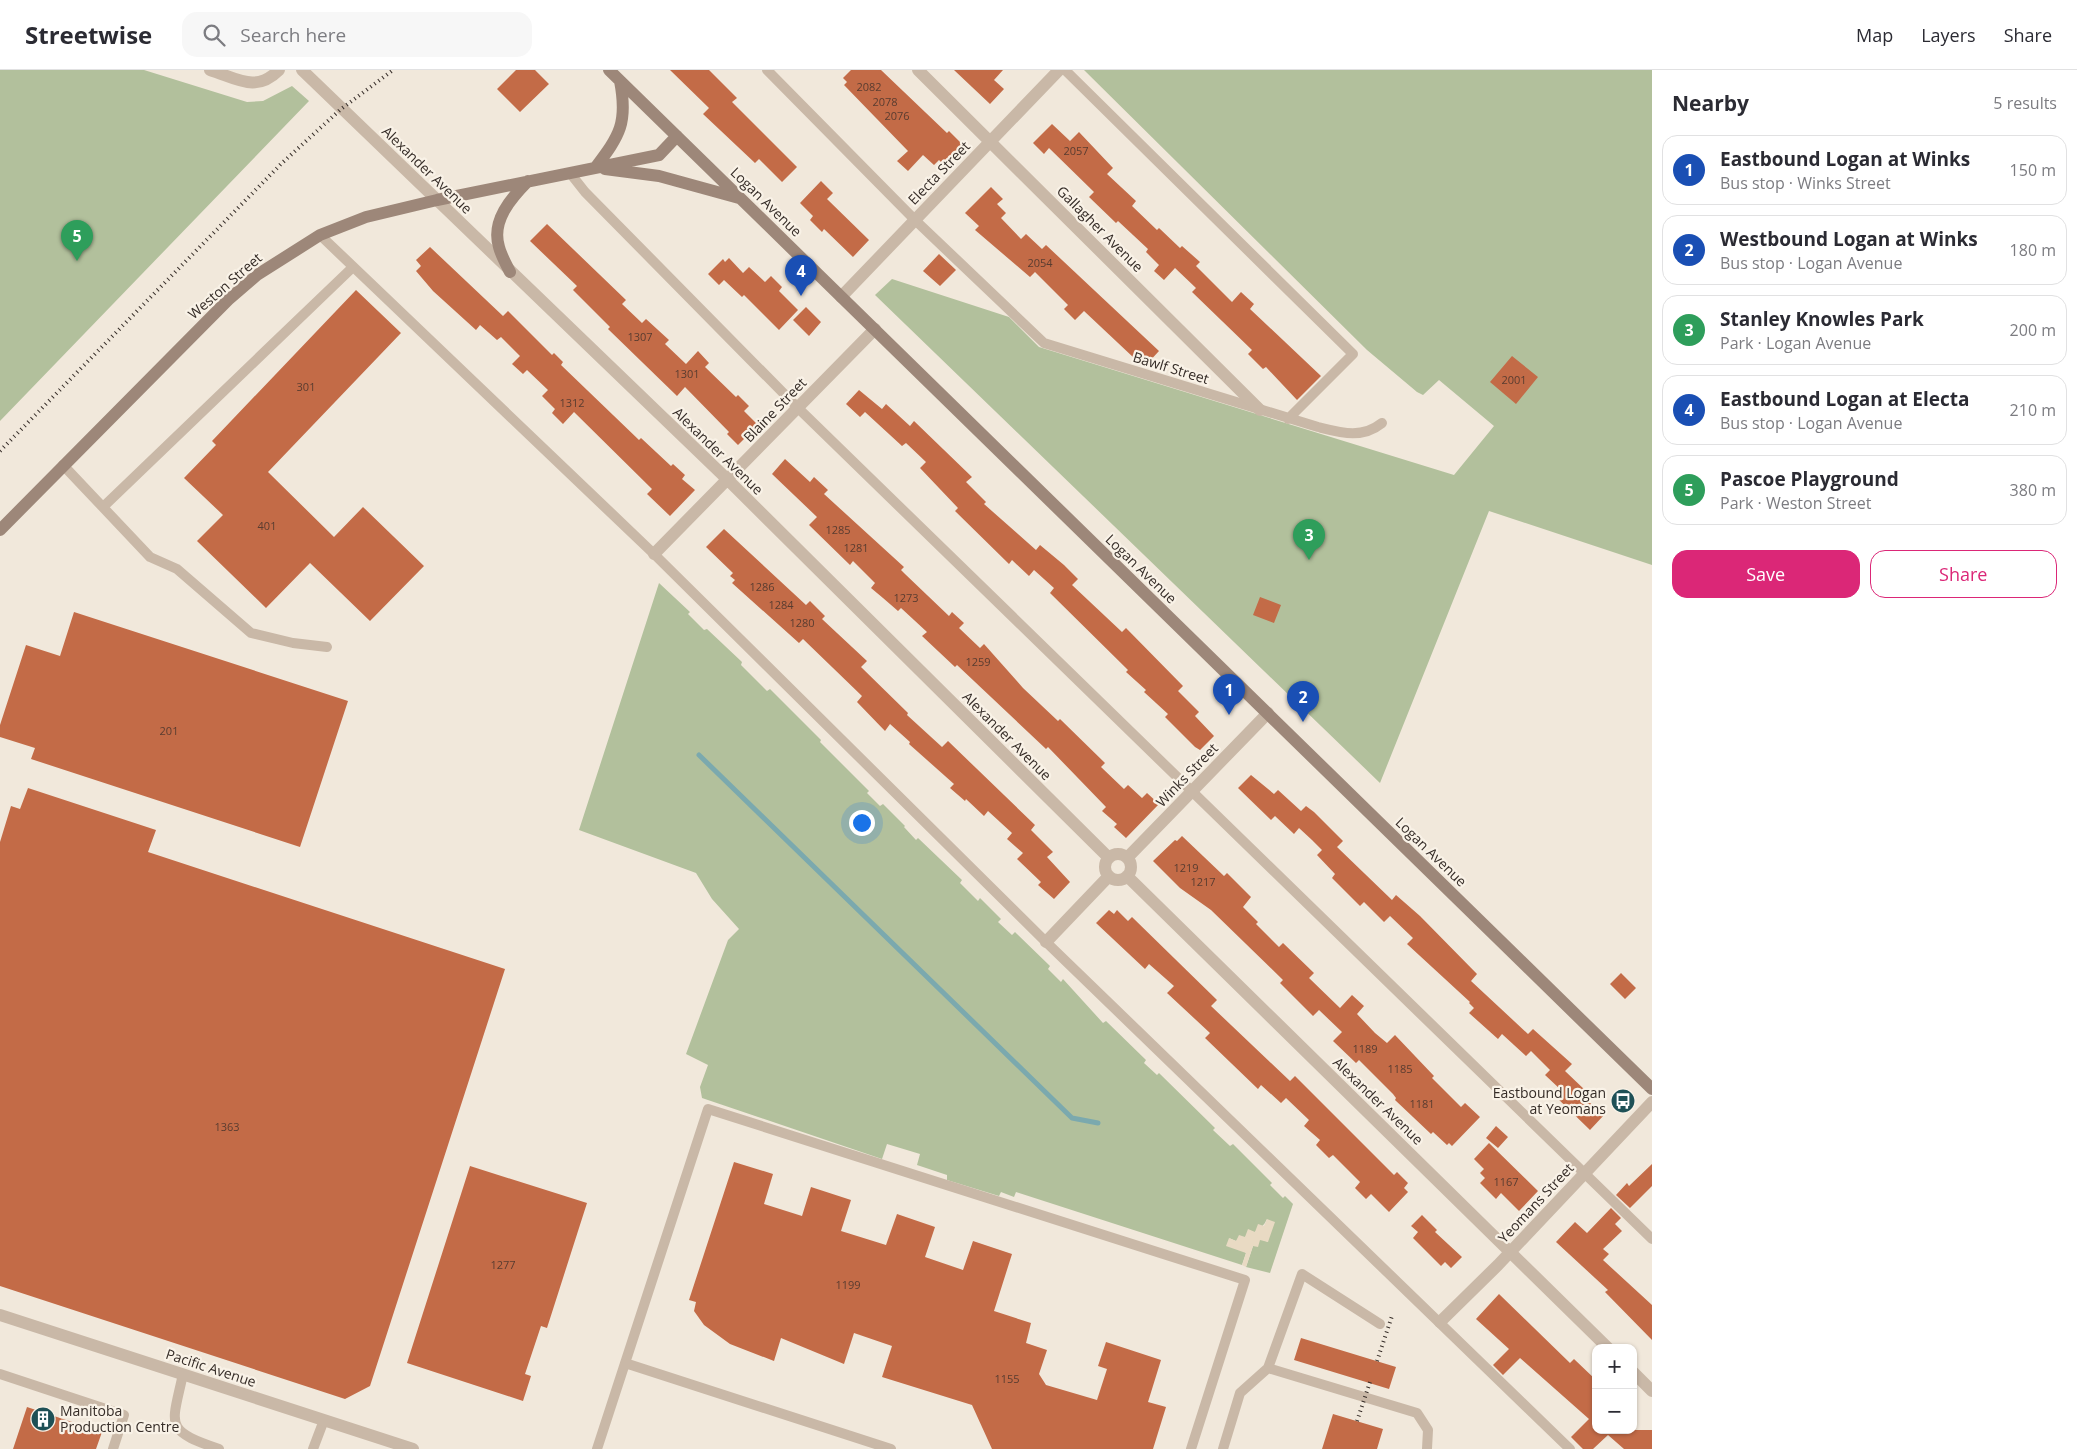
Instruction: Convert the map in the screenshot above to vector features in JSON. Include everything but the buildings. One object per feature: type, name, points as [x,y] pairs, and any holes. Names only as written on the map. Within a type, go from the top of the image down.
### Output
[{"type":"main road","name":"Logan Avenue","points":[[609,70],[1652,1089]]},
{"type":"main road","points":[[620,81],[624,109],[620,130],[616,140],[595,168],[659,176],[740,198]]},
{"type":"main road","name":"Weston Street","points":[[0,530],[228,300],[257,275],[320,235],[366,217],[437,200],[658,154],[677,136]]},
{"type":"main road","points":[[510,272],[499,247],[498,226],[506,206],[528,181]]},
{"type":"street","points":[[210,70],[253,84],[264,82],[279,70]]},
{"type":"street","name":"Alexander Avenue","points":[[302,70],[728,480],[1109,858]]},
{"type":"street","name":"Gallagher Avenue","points":[[918,70],[1260,410]]},
{"type":"street","name":"Electa Street","points":[[841,296],[1059,70]]},
{"type":"street","name":"Blaine Street","points":[[654,554],[875,329]]},
{"type":"street","name":"Winks Street","points":[[1127,858],[1268,713]]},
{"type":"street","points":[[1120,854],[1127,858],[1131,869],[1127,876],[1120,880],[1109,876],[1105,870],[1109,858],[1120,854]]},
{"type":"street","points":[[1046,942],[1109,876]]},
{"type":"street","name":"Alexander Avenue","points":[[1127,876],[1604,1344]]},
{"type":"street","name":"Yeomans Street","points":[[1440,1322],[1510,1252],[1652,1102]]},
{"type":"street","name":"Pacific Avenue","points":[[0,1315],[413,1449]]},
{"type":"street","points":[[1637,1376],[1652,1391]]},
{"type":"lane","points":[[768,70],[915,220]]},
{"type":"lane","points":[[1066,70],[1353,354],[1288,419]]},
{"type":"lane","points":[[570,173],[585,192],[798,408],[1652,1239]]},
{"type":"lane","name":"Bawlf Street","points":[[915,220],[1044,343],[1288,419],[1358,435],[1371,432],[1382,423]]},
{"type":"lane","points":[[320,235],[654,554],[1046,942],[1570,1449]]},
{"type":"lane","points":[[104,507],[353,267]]},
{"type":"lane","points":[[63,465],[150,556],[177,569],[251,633],[286,642],[327,647]]},
{"type":"lane","points":[[597,1449],[708,1109],[1245,1280],[1191,1449]]},
{"type":"lane","points":[[1223,1449],[1240,1393],[1268,1368],[1302,1274],[1380,1324]]},
{"type":"lane","points":[[625,1363],[891,1449]]},
{"type":"lane","points":[[1268,1368],[1417,1413],[1428,1430],[1427,1449]]},
{"type":"lane","points":[[0,1374],[124,1415],[113,1449]]},
{"type":"lane","points":[[183,1374],[173,1419],[177,1430],[194,1440],[219,1449]]},
{"type":"lane","points":[[313,1449],[324,1420]]},
{"type":"green space","points":[[0,70],[144,70],[247,102],[263,101],[292,86],[309,101],[0,421]]},
{"type":"green space","points":[[1084,70],[1652,70],[1652,565],[1489,511],[1380,783],[875,295],[892,279],[1009,317],[1039,347],[1454,475],[1494,426],[1439,380],[1423,395],[1367,350]]},
{"type":"green space","points":[[659,583],[690,612],[688,614],[704,630],[707,629],[742,662],[741,665],[767,691],[770,689],[821,740],[820,742],[869,791],[867,793],[880,806],[883,804],[916,840],[918,838],[962,880],[960,883],[978,901],[980,898],[1001,919],[998,922],[1012,935],[1015,932],[1050,966],[1048,969],[1061,982],[1063,979],[1103,1023],[1106,1021],[1146,1060],[1144,1063],[1157,1075],[1159,1073],[1215,1128],[1213,1130],[1230,1146],[1233,1144],[1272,1183],[1270,1185],[1283,1198],[1285,1196],[1293,1204],[1270,1273],[1246,1267],[1253,1246],[1260,1239],[1268,1242],[1267,1219],[1262,1227],[1250,1235],[1236,1241],[1229,1238],[1246,1253],[1242,1265],[1016,1192],[1014,1197],[1001,1192],[999,1196],[947,1180],[947,1175],[917,1165],[920,1154],[887,1144],[882,1159],[702,1098],[700,1087],[708,1065],[686,1054],[728,940],[739,929],[712,899],[696,873],[579,830]]},
{"type":"shaded area","points":[[1267,1219],[1275,1222],[1268,1242],[1260,1240],[1258,1247],[1253,1246],[1246,1267],[1242,1265],[1246,1253],[1226,1246],[1229,1238],[1236,1241],[1239,1235],[1245,1237],[1248,1229],[1255,1232],[1258,1224],[1264,1226]]},
{"type":"waterway","points":[[699,755],[1072,1118],[1098,1123]]},
{"type":"railway","points":[[0,451],[281,164],[341,109],[393,70]]},
{"type":"railway","points":[[1377,1361],[1392,1316]]},
{"type":"railway","points":[[1357,1421],[1370,1382]]},
{"type":"place","name":"Pascoe Playground","points":[[77,261]]},
{"type":"place","name":"Eastbound Logan at Electa","points":[[801,296]]},
{"type":"place","name":"Stanley Knowles Park","points":[[1309,560]]},
{"type":"place","name":"Eastbound Logan at Winks","points":[[1229,715]]},
{"type":"place","name":"Westbound Logan at Winks","points":[[1303,722]]},
{"type":"place","name":"Eastbound Logan at Yeomans","points":[[1623,1101]]},
{"type":"place","name":"Manitoba Production Centre","points":[[43,1419]]}]
